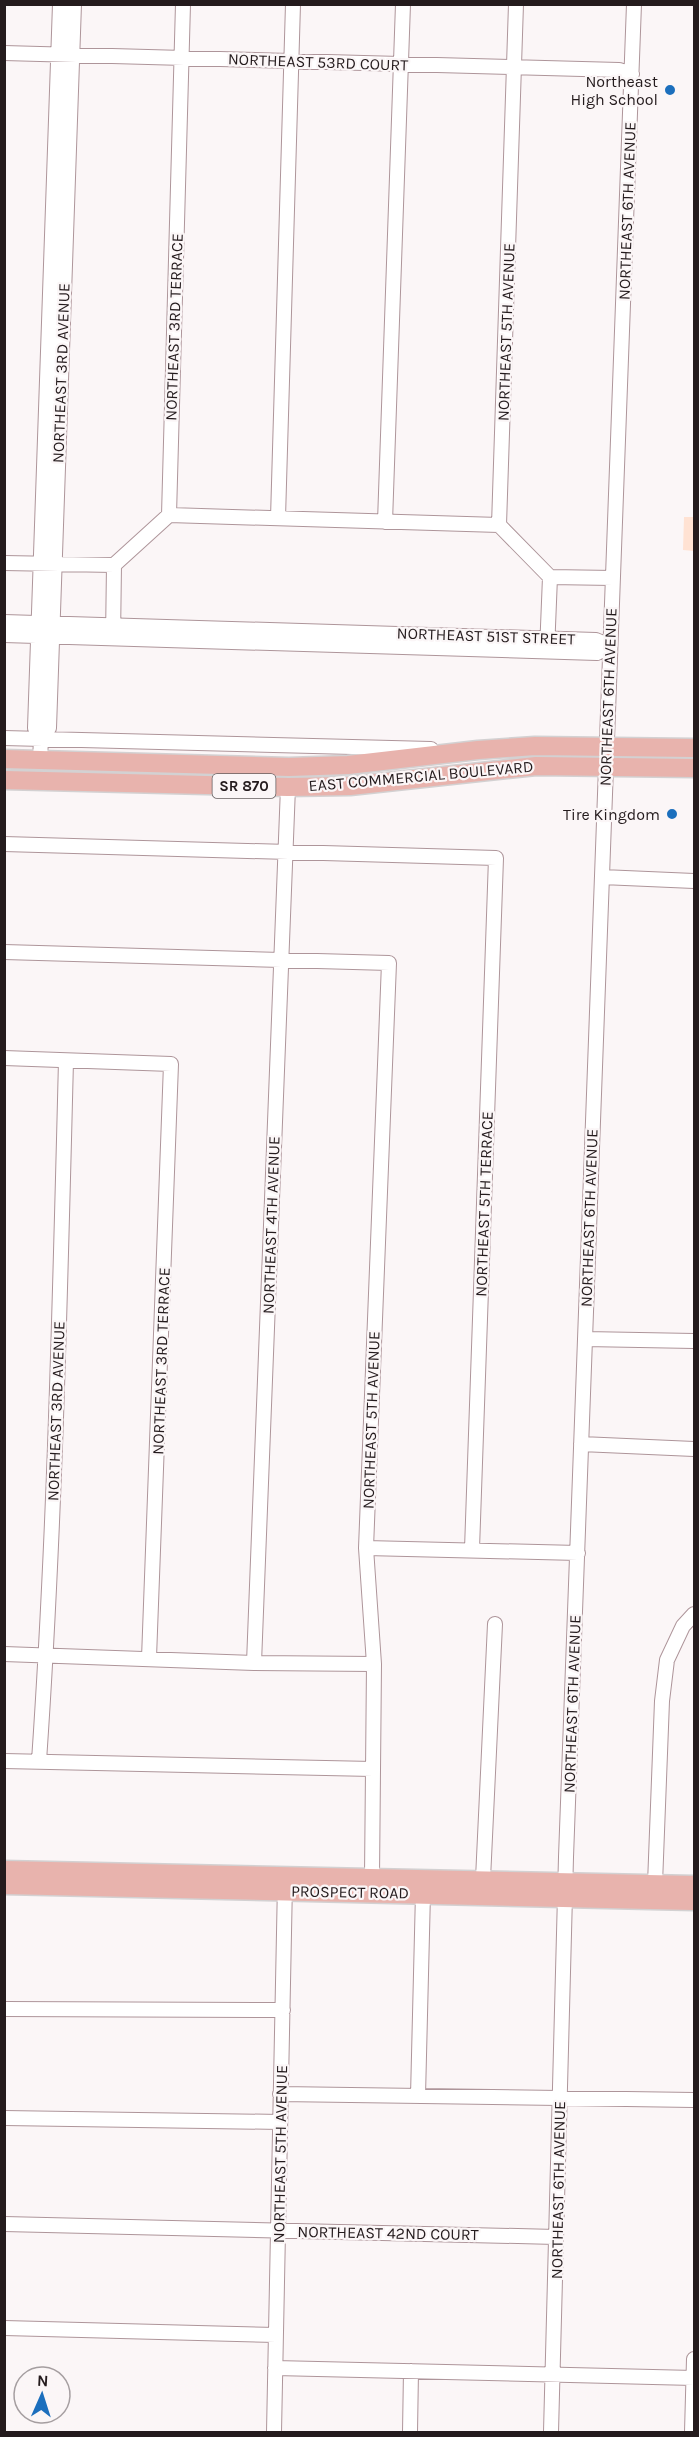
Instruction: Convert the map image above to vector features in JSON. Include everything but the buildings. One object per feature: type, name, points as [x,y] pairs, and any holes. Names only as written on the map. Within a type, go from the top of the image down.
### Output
[{"type":"main road","name":"EAST COMMERCIAL BOULEVARD","points":[[4,759],[278,766],[380,762],[478,750],[607,746],[694,748]]},
{"type":"main road","points":[[4,772],[23,771],[40,760]]},
{"type":"main road","points":[[288,787],[304,777],[370,773],[378,768],[380,762]]},
{"type":"main road","points":[[45,781],[51,774],[63,770],[135,772],[148,763]]},
{"type":"main road","name":"EAST COMMERCIAL BOULEVARD","points":[[4,780],[288,787],[350,786],[536,766],[606,765],[694,768]]},
{"type":"main road","points":[[185,785],[200,778],[267,779],[274,775],[278,766]]},
{"type":"main road","points":[[5,1870],[5,1885]]},
{"type":"main road","name":"PROSPECT ROAD","points":[[5,1870],[285,1883],[423,1893],[655,1884],[694,1885]]},
{"type":"main road","name":"PROSPECT ROAD","points":[[5,1885],[285,1883],[372,1876],[483,1879],[694,1901]]},
{"type":"street","name":"NORTHEAST 3RD AVENUE","points":[[40,760],[41,739],[49,728],[45,630],[49,312],[60,4]]},
{"type":"street","name":"NORTHEAST 3RD AVENUE","points":[[47,563],[63,313],[74,4]]},
{"type":"street","name":"NORTHEAST 3RD TERRACE","points":[[169,515],[183,4]]},
{"type":"street","points":[[279,518],[293,4]]},
{"type":"street","points":[[386,522],[403,4]]},
{"type":"street","name":"NORTHEAST 5TH AVENUE","points":[[499,525],[516,4]]},
{"type":"street","name":"NORTHEAST 6TH AVENUE","points":[[551,2433],[565,1889],[634,4]]},
{"type":"street","name":"NORTHEAST 53RD COURT","points":[[4,53],[619,70],[632,74]]},
{"type":"street","points":[[55,130],[70,130]]},
{"type":"street","points":[[49,312],[63,313]]},
{"type":"street","points":[[4,562],[114,565],[169,515],[499,525],[550,577],[613,578]]},
{"type":"street","points":[[113,631],[114,565]]},
{"type":"street","points":[[548,645],[550,577]]},
{"type":"street","name":"NORTHEAST 51ST STREET","points":[[4,622],[45,630]]},
{"type":"street","name":"NORTHEAST 51ST STREET","points":[[4,635],[45,630],[292,630],[548,645]]},
{"type":"street","points":[[292,630],[292,645]]},
{"type":"street","name":"NORTHEAST 51ST STREET","points":[[113,631],[292,645],[548,645],[596,640],[610,646]]},
{"type":"street","points":[[4,738],[478,750]]},
{"type":"street","points":[[278,766],[280,745]]},
{"type":"street","name":"NORTHEAST 4TH AVENUE","points":[[254,1663],[288,787]]},
{"type":"street","points":[[4,844],[285,853]]},
{"type":"street","name":"NORTHEAST 5TH TERRACE","points":[[285,853],[496,858],[472,1549]]},
{"type":"street","points":[[602,877],[694,881]]},
{"type":"street","points":[[4,952],[281,961]]},
{"type":"street","name":"NORTHEAST 5TH AVENUE","points":[[281,961],[389,963],[366,1548],[374,1664],[372,1876]]},
{"type":"street","points":[[4,1058],[66,1061]]},
{"type":"street","name":"NORTHEAST 3RD AVENUE","points":[[39,1761],[47,1656],[66,1061]]},
{"type":"street","name":"NORTHEAST 3RD TERRACE","points":[[66,1061],[171,1064],[149,1658]]},
{"type":"street","points":[[585,1339],[694,1341]]},
{"type":"street","points":[[581,1444],[694,1449]]},
{"type":"street","points":[[366,1548],[578,1553]]},
{"type":"street","points":[[655,1884],[662,1701],[667,1660],[683,1626],[694,1614]]},
{"type":"street","points":[[483,1879],[495,1624]]},
{"type":"street","points":[[4,1653],[254,1663],[374,1664]]},
{"type":"street","points":[[4,1761],[373,1769]]},
{"type":"street","name":"NORTHEAST 5TH AVENUE","points":[[274,2433],[285,1883]]},
{"type":"street","points":[[418,2096],[423,1893]]},
{"type":"street","points":[[4,2008],[283,2010]]},
{"type":"street","points":[[280,2094],[694,2100]]},
{"type":"street","points":[[4,2118],[280,2122]]},
{"type":"street","name":"NORTHEAST 42ND COURT","points":[[4,2224],[556,2237]]},
{"type":"street","points":[[4,2328],[276,2335]]},
{"type":"street","points":[[692,2433],[694,2359]]},
{"type":"street","points":[[275,2368],[694,2378]]},
{"type":"street","points":[[410,2433],[411,2371]]},
{"type":"shaded area","points":[[684,517],[694,517],[694,551],[683,550]]},
{"type":"place","name":"Northeast High School","points":[[670,90]]},
{"type":"place","name":"Tire Kingdom","points":[[672,814]]}]
